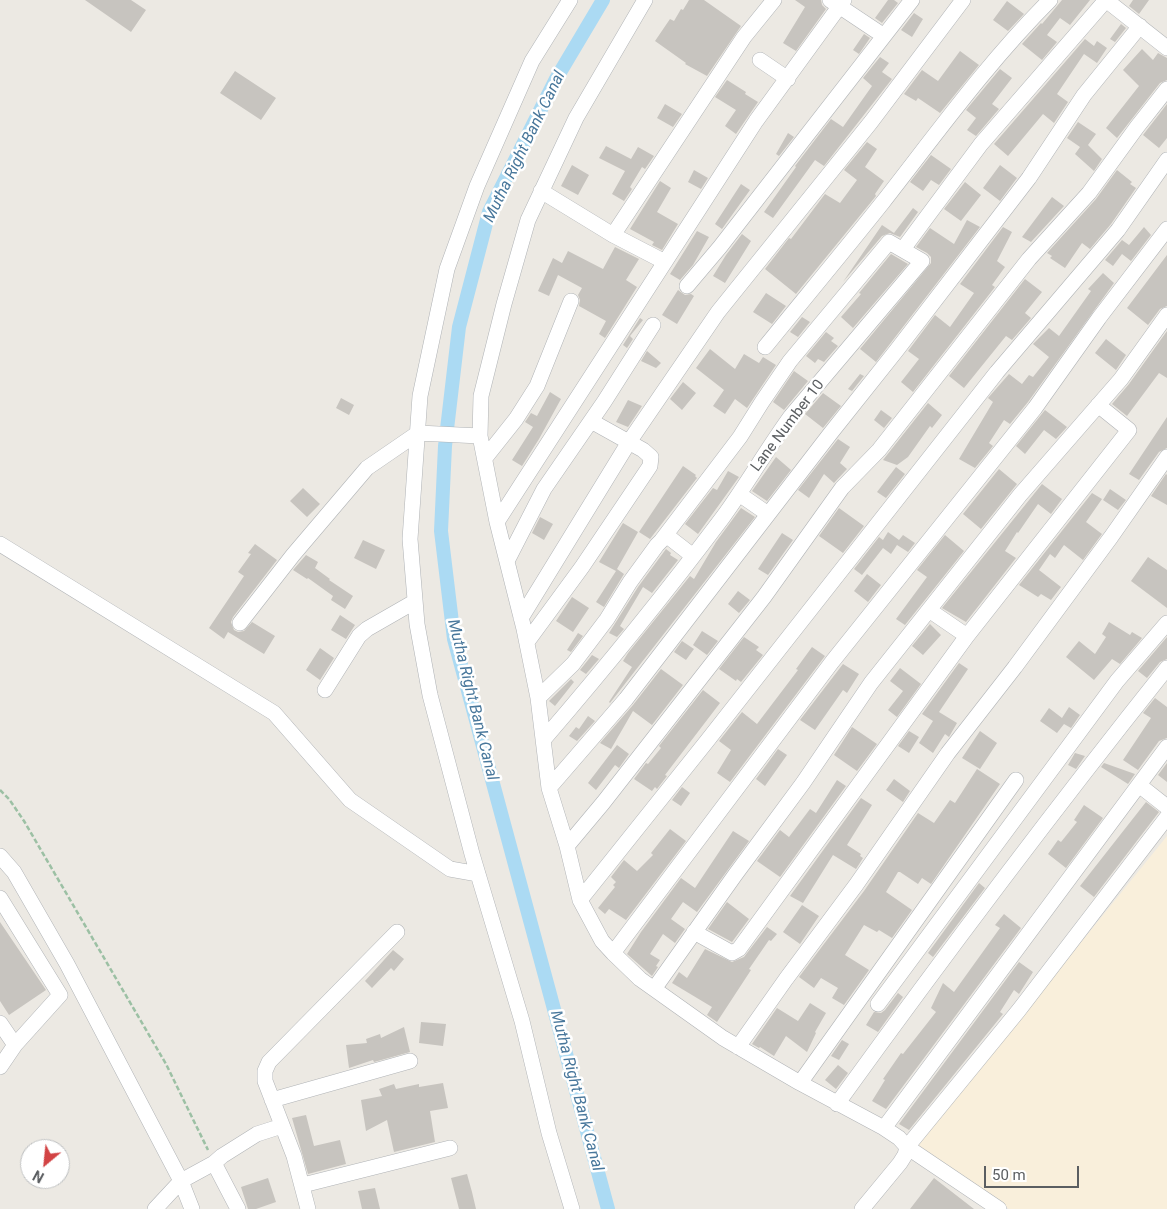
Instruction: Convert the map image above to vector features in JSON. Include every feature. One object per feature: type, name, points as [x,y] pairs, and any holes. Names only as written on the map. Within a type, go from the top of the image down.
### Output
[{"type":"street","points":[[570,0],[532,61],[477,186],[447,269],[420,396],[424,432],[410,539],[414,602],[430,695],[478,874],[522,1021],[549,1133],[572,1209]]},
{"type":"street","points":[[645,0],[576,118],[528,220],[481,396],[473,436],[485,458],[507,561],[522,618],[538,698],[549,788],[567,846],[580,900],[602,941],[640,979],[738,1047],[837,1104],[884,1128],[899,1138],[907,1147],[999,1209]]},
{"type":"street","points":[[614,235],[738,47],[774,0]]},
{"type":"street","points":[[687,286],[726,240],[912,0]]},
{"type":"street","points":[[522,618],[629,442],[728,297],[871,122],[963,0]]},
{"type":"street","points":[[765,347],[882,203],[959,103],[1018,32],[1050,0]]},
{"type":"street","points":[[538,698],[573,664],[630,582],[740,437],[790,361],[889,242],[903,248],[981,144],[1109,1],[1121,13],[1167,48]]},
{"type":"street","points":[[498,522],[756,121],[788,79],[837,2],[884,36]]},
{"type":"street","points":[[549,788],[626,699],[1029,178],[1084,95],[1140,26]]},
{"type":"street","points":[[760,60],[788,79]]},
{"type":"street","points":[[567,846],[603,803],[764,597],[842,488],[879,450],[1030,260],[1089,193],[1137,127],[1167,90]]},
{"type":"street","points":[[580,900],[707,742],[997,372],[1118,230],[1167,160]]},
{"type":"street","points":[[541,191],[614,235],[665,262]]},
{"type":"street","points":[[613,953],[832,662],[1035,408],[1099,318],[1167,229]]},
{"type":"street","name":"Lane Number 10","points":[[544,740],[602,673],[693,556],[739,494],[791,416],[922,261],[903,248]]},
{"type":"street","points":[[485,458],[516,419],[537,386],[571,301]]},
{"type":"street","points":[[654,989],[803,783],[871,683],[1020,496],[1121,379],[1167,316]]},
{"type":"street","points":[[507,561],[544,489],[591,421],[652,325]]},
{"type":"street","points":[[694,932],[732,952],[739,949],[968,636],[1129,430],[1098,405]]},
{"type":"street","points":[[527,642],[582,567],[650,466],[651,457],[643,450],[591,421]]},
{"type":"street","points":[[240,623],[293,554],[358,476],[367,468],[424,432],[473,436]]},
{"type":"street","points":[[738,1047],[856,885],[948,753],[1015,667],[1111,537],[1167,457]]},
{"type":"street","points":[[739,494],[768,514]]},
{"type":"street","points":[[666,535],[693,556]]},
{"type":"street","points":[[0,544],[274,713],[350,800],[450,868],[478,874]]},
{"type":"street","points":[[325,690],[359,636],[414,602]]},
{"type":"street","points":[[930,610],[968,636]]},
{"type":"street","points":[[878,1004],[1117,681],[1167,624]]},
{"type":"street","points":[[837,1104],[932,973],[1088,768],[1167,668]]},
{"type":"street","points":[[884,1128],[1167,747]]},
{"type":"street","points":[[800,1083],[1016,780]]},
{"type":"street","points":[[1139,785],[1167,807]]},
{"type":"street","points":[[862,1209],[905,1154],[907,1147],[1019,1010],[1167,817]]},
{"type":"street","points":[[0,856],[14,872],[67,964],[181,1181],[192,1209]]},
{"type":"street","points":[[0,898],[60,995],[15,1045],[0,1067]]},
{"type":"street","points":[[308,1209],[303,1185],[265,1081],[265,1071],[269,1062],[397,932]]},
{"type":"street","points":[[0,1022],[15,1045]]},
{"type":"street","points":[[0,1034],[15,1045]]},
{"type":"street","points":[[272,1100],[410,1061]]},
{"type":"street","points":[[155,1209],[181,1181],[214,1163],[257,1134],[282,1126]]},
{"type":"street","points":[[303,1185],[450,1148]]},
{"type":"street","points":[[214,1163],[238,1209]]},
{"type":"path","points":[[0,790],[24,821],[166,1064],[214,1163]]},
{"type":"shaded area","points":[[1167,836],[1167,1209],[1009,1209],[916,1146]]},
{"type":"building","points":[[85,0],[131,0],[146,10],[131,32]]},
{"type":"building","points":[[689,0],[704,0],[741,26],[707,76],[685,64],[655,41],[670,19],[674,21]]},
{"type":"building","points":[[795,0],[821,0],[822,5],[826,9],[796,51],[783,43],[805,7]]},
{"type":"building","points":[[888,0],[894,0],[898,3],[882,23],[875,18]]},
{"type":"building","points":[[1062,0],[1090,0],[1070,25],[1060,18],[1047,35],[1057,42],[1042,60],[1022,44]]},
{"type":"building","points":[[1133,0],[1149,0],[1139,14],[1129,6]]},
{"type":"building","points":[[1007,1],[1024,14],[1008,31],[993,20]]},
{"type":"building","points":[[914,13],[923,19],[912,37],[901,30]]},
{"type":"building","points":[[1121,24],[1126,28],[1115,42],[1110,39]]},
{"type":"building","points":[[864,34],[870,38],[859,54],[853,50]]},
{"type":"building","points":[[1085,39],[1094,46],[1097,41],[1107,48],[1097,63],[1084,54],[1057,94],[1068,102],[1054,123],[1043,114],[1008,156],[994,144]]},
{"type":"building","points":[[1142,49],[1153,60],[1158,53],[1167,58],[1167,80],[1160,83],[1117,138],[1106,128],[1139,86],[1123,70]]},
{"type":"building","points":[[960,51],[979,65],[940,113],[918,98],[916,101],[904,94],[922,70],[938,81]]},
{"type":"building","points":[[880,57],[889,63],[882,72],[892,79],[824,166],[815,160],[773,218],[764,212],[795,166],[831,119],[843,127],[872,86],[863,78]]},
{"type":"building","points":[[1000,69],[1012,78],[992,104],[999,109],[976,136],[967,130],[976,118],[966,110]]},
{"type":"building","points":[[235,71],[276,98],[261,120],[220,93]]},
{"type":"building","points":[[727,80],[758,102],[736,134],[725,126],[736,110],[715,97]]},
{"type":"building","points":[[665,104],[682,114],[673,127],[657,118]]},
{"type":"building","points":[[1167,104],[1167,138],[1159,148],[1143,135]]},
{"type":"building","points":[[1078,122],[1096,134],[1088,145],[1102,159],[1094,171],[1075,154],[1080,147],[1067,138]]},
{"type":"building","points":[[788,133],[794,137],[779,156],[776,154]]},
{"type":"building","points":[[867,142],[877,149],[865,167],[884,181],[875,194],[876,196],[796,294],[765,269],[789,238],[791,239],[825,194],[840,203],[857,180],[844,170]]},
{"type":"building","points":[[606,146],[631,159],[638,147],[654,156],[645,169],[642,167],[624,201],[612,194],[625,171],[599,158]]},
{"type":"building","points":[[931,155],[951,169],[939,185],[931,180],[923,191],[910,182]]},
{"type":"building","points":[[572,165],[589,175],[578,195],[561,186]]},
{"type":"building","points":[[1000,165],[1017,178],[1000,201],[983,188]]},
{"type":"building","points":[[694,170],[708,178],[701,189],[688,182]]},
{"type":"building","points":[[1117,170],[1132,182],[1130,184],[1136,188],[1111,224],[1090,249],[1082,243],[1065,268],[1050,258],[1052,256],[1047,253],[1096,199]]},
{"type":"building","points":[[660,181],[671,188],[657,212],[678,224],[662,250],[652,245],[654,242],[630,229]]},
{"type":"building","points":[[965,182],[981,195],[961,221],[944,209]]},
{"type":"building","points":[[741,184],[750,190],[722,229],[715,224]]},
{"type":"building","points":[[1052,197],[1064,206],[1031,242],[1022,237]]},
{"type":"building","points":[[913,208],[918,212],[900,237],[890,233],[882,236],[843,282],[882,225],[894,233]]},
{"type":"building","points":[[967,220],[980,227],[876,362],[860,349],[931,263],[931,257],[916,247],[930,228],[954,244]]},
{"type":"building","points":[[1003,227],[1012,232],[997,261],[1005,267],[992,285],[995,287],[913,392],[901,382],[919,359],[908,351],[935,315],[950,327],[974,293],[960,284]]},
{"type":"building","points":[[1144,227],[1151,235],[1131,261],[1122,254],[1113,266],[1105,260],[1122,240],[1129,245]]},
{"type":"building","points":[[697,231],[709,237],[693,265],[680,280],[670,274]]},
{"type":"building","points":[[742,234],[751,241],[725,283],[713,276]]},
{"type":"building","points":[[615,247],[639,259],[626,280],[637,287],[605,338],[599,334],[606,321],[579,306],[580,300],[578,295],[582,288],[558,275],[549,296],[538,291],[553,258],[562,263],[568,251],[603,269]]},
{"type":"building","points":[[891,254],[908,264],[853,328],[841,317]]},
{"type":"building","points":[[1167,255],[1167,306],[1160,309],[1148,325],[1127,308]]},
{"type":"building","points":[[1103,273],[1114,283],[1028,402],[1010,424],[1004,420],[989,443],[993,446],[975,468],[959,459],[993,402],[988,398],[1009,374],[1022,384],[1029,375],[1033,377],[1049,357],[1033,344],[1049,328],[1059,336],[1091,291],[1088,289]]},
{"type":"building","points":[[1025,279],[1042,292],[1025,313],[1031,318],[1012,340],[1006,336],[964,388],[949,376]]},
{"type":"building","points":[[678,290],[685,295],[691,294],[694,296],[677,324],[662,315]]},
{"type":"building","points":[[766,293],[786,306],[772,324],[753,312]]},
{"type":"building","points":[[802,317],[810,322],[798,337],[790,332]]},
{"type":"building","points":[[640,318],[643,320],[630,336],[633,339],[627,348],[623,345]]},
{"type":"building","points":[[1167,331],[1167,378],[1159,373],[1127,416],[1112,404],[1129,384]]},
{"type":"building","points":[[826,332],[834,338],[831,341],[838,346],[824,362],[818,359],[815,363],[806,356]]},
{"type":"building","points":[[1106,339],[1126,355],[1116,370],[1095,353]]},
{"type":"building","points":[[710,349],[735,369],[744,354],[759,363],[763,357],[776,365],[747,408],[735,399],[725,414],[713,406],[724,390],[696,368]]},
{"type":"building","points":[[647,351],[661,363],[656,368],[641,361]]},
{"type":"building","points":[[794,371],[808,381],[784,410],[773,402]]},
{"type":"building","points":[[860,374],[864,376],[852,391],[848,389]]},
{"type":"building","points":[[683,382],[696,393],[682,410],[670,399]]},
{"type":"building","points":[[550,392],[561,399],[522,466],[512,460],[533,427],[525,422],[531,413],[537,416]]},
{"type":"building","points":[[823,393],[841,406],[823,428],[805,414]]},
{"type":"building","points":[[341,398],[354,405],[349,415],[336,408]]},
{"type":"building","points":[[628,400],[642,406],[628,427],[616,422]]},
{"type":"building","points":[[928,403],[942,415],[932,428],[930,426],[908,457],[897,465],[883,460]]},
{"type":"building","points":[[881,410],[892,418],[884,428],[874,420]]},
{"type":"building","points":[[1045,410],[1067,427],[1056,439],[1044,430],[1025,454],[1016,446]]},
{"type":"building","points":[[1167,417],[1167,448],[1159,452],[1139,480],[1129,474]]},
{"type":"building","points":[[838,439],[850,447],[840,463],[847,469],[834,483],[824,474],[809,498],[798,490]]},
{"type":"building","points":[[776,457],[791,470],[767,501],[752,491]]},
{"type":"building","points":[[683,466],[696,475],[697,478],[650,539],[639,532]]},
{"type":"building","points":[[896,467],[905,474],[886,498],[877,492]]},
{"type":"building","points":[[999,469],[1017,484],[981,529],[963,514]]},
{"type":"building","points":[[728,471],[739,477],[698,534],[685,524],[713,488],[717,490]]},
{"type":"building","points":[[1167,475],[1167,505],[1151,496]]},
{"type":"building","points":[[1042,484],[1062,499],[1051,514],[1038,504],[1005,551],[1016,558],[966,622],[942,608]]},
{"type":"building","points":[[303,488],[320,504],[307,517],[290,501]]},
{"type":"building","points":[[1110,489],[1126,500],[1118,510],[1103,500]]},
{"type":"building","points":[[1092,493],[1102,499],[1086,522],[1102,534],[1083,560],[1064,545],[1055,558],[1050,554],[1039,570],[1061,587],[1051,600],[1041,594],[1038,597],[1019,585]]},
{"type":"building","points":[[741,508],[755,517],[610,703],[632,667],[623,661],[628,653],[690,576],[694,579],[716,542]]},
{"type":"building","points":[[839,508],[864,526],[843,553],[819,536]]},
{"type":"building","points":[[540,517],[553,524],[544,540],[532,533]]},
{"type":"building","points":[[623,523],[638,532],[617,569],[624,574],[604,607],[596,602],[616,571],[599,562]]},
{"type":"building","points":[[888,532],[899,540],[903,535],[915,543],[908,552],[897,545],[891,554],[883,548],[862,575],[854,569],[879,537],[883,540]]},
{"type":"building","points":[[782,533],[793,540],[768,575],[758,569]]},
{"type":"building","points":[[945,535],[964,551],[905,625],[896,619],[927,577],[917,570]]},
{"type":"building","points":[[363,540],[385,550],[376,569],[354,558]]},
{"type":"building","points":[[255,544],[277,560],[231,622],[234,630],[238,632],[244,631],[252,622],[275,636],[264,654],[228,632],[224,639],[209,628],[244,576],[238,572],[251,554],[248,553]]},
{"type":"building","points":[[666,549],[671,553],[670,555],[678,560],[652,593],[643,587],[620,626],[624,629],[617,637],[609,633],[638,587]]},
{"type":"building","points":[[306,555],[318,562],[315,568],[353,596],[345,609],[331,600],[333,596],[293,570]]},
{"type":"building","points":[[1148,557],[1167,570],[1167,608],[1131,581]]},
{"type":"building","points":[[867,574],[881,585],[868,602],[854,591]]},
{"type":"building","points":[[738,591],[750,600],[739,613],[728,604]]},
{"type":"building","points":[[572,597],[589,608],[573,632],[556,621]]},
{"type":"building","points":[[340,615],[355,625],[346,639],[331,630]]},
{"type":"building","points":[[1109,622],[1130,635],[1132,632],[1142,638],[1120,664],[1112,659],[1094,680],[1066,657],[1079,641],[1095,654],[1106,637],[1102,634]]},
{"type":"building","points":[[930,624],[941,635],[923,655],[912,646]]},
{"type":"building","points":[[702,631],[718,641],[707,655],[693,645]]},
{"type":"building","points":[[578,633],[583,636],[571,652],[567,650]]},
{"type":"building","points":[[744,637],[759,647],[756,650],[763,655],[741,682],[737,679],[736,681],[719,669]]},
{"type":"building","points":[[1167,637],[1167,659],[1160,662],[1147,678],[1138,671]]},
{"type":"building","points":[[682,641],[694,649],[686,660],[674,652]]},
{"type":"building","points":[[812,647],[825,656],[730,782],[717,773],[731,750],[719,741],[742,712],[757,724],[798,670],[796,669]]},
{"type":"building","points":[[320,648],[334,658],[320,680],[306,670]]},
{"type":"building","points":[[592,655],[599,659],[586,674],[580,670]]},
{"type":"building","points":[[959,663],[968,669],[939,712],[957,723],[949,737],[945,734],[933,753],[919,743],[933,721],[922,714]]},
{"type":"building","points":[[843,664],[859,674],[847,693],[843,690],[815,730],[800,720]]},
{"type":"building","points":[[900,668],[921,684],[897,717],[888,710],[903,691],[890,681]]},
{"type":"building","points":[[661,669],[683,685],[652,725],[633,711],[611,749],[600,743],[633,705]]},
{"type":"building","points":[[571,679],[574,682],[555,706],[549,701]]},
{"type":"building","points":[[703,690],[720,703],[665,775],[667,776],[657,789],[655,787],[652,791],[634,779],[661,748],[659,746]]},
{"type":"building","points":[[1155,698],[1167,707],[1167,738],[1159,741],[1138,770],[1123,760],[1151,718],[1143,713]]},
{"type":"building","points":[[1069,707],[1080,715],[1071,728],[1064,724],[1057,733],[1040,721],[1049,708],[1062,718]]},
{"type":"building","points":[[588,716],[595,721],[577,741],[569,736],[576,727],[579,729]]},
{"type":"building","points":[[852,727],[877,744],[857,771],[834,755]]},
{"type":"building","points":[[909,731],[919,737],[909,753],[898,746]]},
{"type":"building","points":[[980,731],[997,743],[980,769],[962,758]]},
{"type":"building","points":[[617,745],[629,754],[619,768],[615,765],[596,790],[588,783]]},
{"type":"building","points":[[778,749],[787,755],[765,786],[756,779]]},
{"type":"building","points":[[1075,753],[1085,756],[1076,769],[1068,765]]},
{"type":"building","points":[[1104,763],[1135,774],[1128,784],[1101,767]]},
{"type":"building","points":[[1167,763],[1167,782],[1158,775]]},
{"type":"building","points":[[977,769],[1000,784],[931,884],[922,878],[918,884],[898,872],[886,892],[912,910],[892,938],[879,930],[877,932],[864,925],[845,955],[869,970],[844,1005],[832,998],[838,988],[821,978],[814,988],[799,977],[864,891],[918,813],[934,823],[950,800],[955,803]]},
{"type":"building","points":[[894,779],[910,791],[903,802],[886,790]]},
{"type":"building","points":[[837,780],[846,786],[780,877],[757,861],[780,830],[789,837],[810,809],[816,813]]},
{"type":"building","points":[[682,787],[690,793],[681,806],[672,800]]},
{"type":"building","points":[[861,798],[872,805],[847,845],[861,854],[860,856],[863,858],[856,869],[833,855],[803,903],[790,896]]},
{"type":"building","points":[[1146,802],[1159,812],[1094,897],[1080,886]]},
{"type":"building","points":[[1084,805],[1103,818],[1066,868],[1048,854],[1058,840],[1061,842],[1077,822],[1074,820]]},
{"type":"building","points":[[670,829],[686,841],[626,920],[609,909],[605,914],[598,908],[615,887],[613,885],[616,882],[611,877],[624,860],[637,871],[653,855],[651,853]]},
{"type":"building","points":[[733,831],[749,841],[697,912],[683,902],[671,919],[685,929],[675,943],[663,934],[650,954],[660,960],[652,976],[627,954],[681,878],[695,888]]},
{"type":"building","points":[[979,883],[985,888],[933,957],[928,953]]},
{"type":"building","points":[[727,902],[749,919],[732,942],[708,929]]},
{"type":"building","points":[[802,905],[819,916],[800,944],[783,932]]},
{"type":"building","points":[[1004,914],[1021,928],[886,1109],[872,1101],[885,1080],[883,1079],[901,1053],[903,1054],[936,1012],[931,1008],[943,983],[954,992],[1000,928],[995,925]]},
{"type":"building","points":[[0,922],[46,990],[9,1015],[0,1001]]},
{"type":"building","points":[[767,927],[777,934],[771,941],[769,940],[749,969],[751,970],[717,1022],[707,1015],[712,1007],[672,983],[679,972],[687,978],[705,949],[732,962],[744,957]]},
{"type":"building","points":[[393,950],[404,959],[394,971],[391,968],[372,988],[365,981]]},
{"type":"building","points":[[1019,962],[1033,972],[1019,994],[1014,990],[1000,1012],[1003,1014],[909,1130],[899,1124]]},
{"type":"building","points":[[898,993],[903,997],[878,1032],[866,1025],[874,1012],[881,1013],[885,1010]]},
{"type":"building","points":[[810,1003],[826,1013],[815,1032],[807,1052],[786,1036],[774,1056],[752,1044],[777,1008],[798,1021]]},
{"type":"building","points":[[421,1022],[446,1024],[443,1046],[419,1043]]},
{"type":"building","points":[[404,1027],[410,1052],[374,1062],[373,1060],[349,1068],[346,1045],[367,1043],[366,1039],[380,1034],[381,1038]]},
{"type":"building","points":[[842,1040],[849,1044],[839,1060],[831,1056]]},
{"type":"building","points":[[838,1065],[848,1073],[836,1089],[825,1080]]},
{"type":"building","points":[[443,1083],[448,1108],[430,1111],[435,1142],[394,1152],[387,1120],[366,1131],[361,1100],[382,1096],[379,1089],[394,1084],[396,1089],[419,1084],[419,1087]]},
{"type":"building","points":[[306,1115],[314,1146],[340,1140],[346,1164],[308,1174],[292,1118]]},
{"type":"building","points":[[467,1174],[476,1209],[459,1209],[451,1178]]},
{"type":"building","points":[[268,1178],[276,1202],[256,1209],[248,1209],[241,1187]]},
{"type":"building","points":[[934,1178],[974,1209],[910,1209]]},
{"type":"building","points":[[375,1188],[380,1209],[362,1209],[358,1191]]},
{"type":"waterway","name":"Mutha Right Bank Canal","points":[[603,0],[556,79],[489,212],[459,327],[445,446],[441,531],[454,639],[608,1209]]}]
